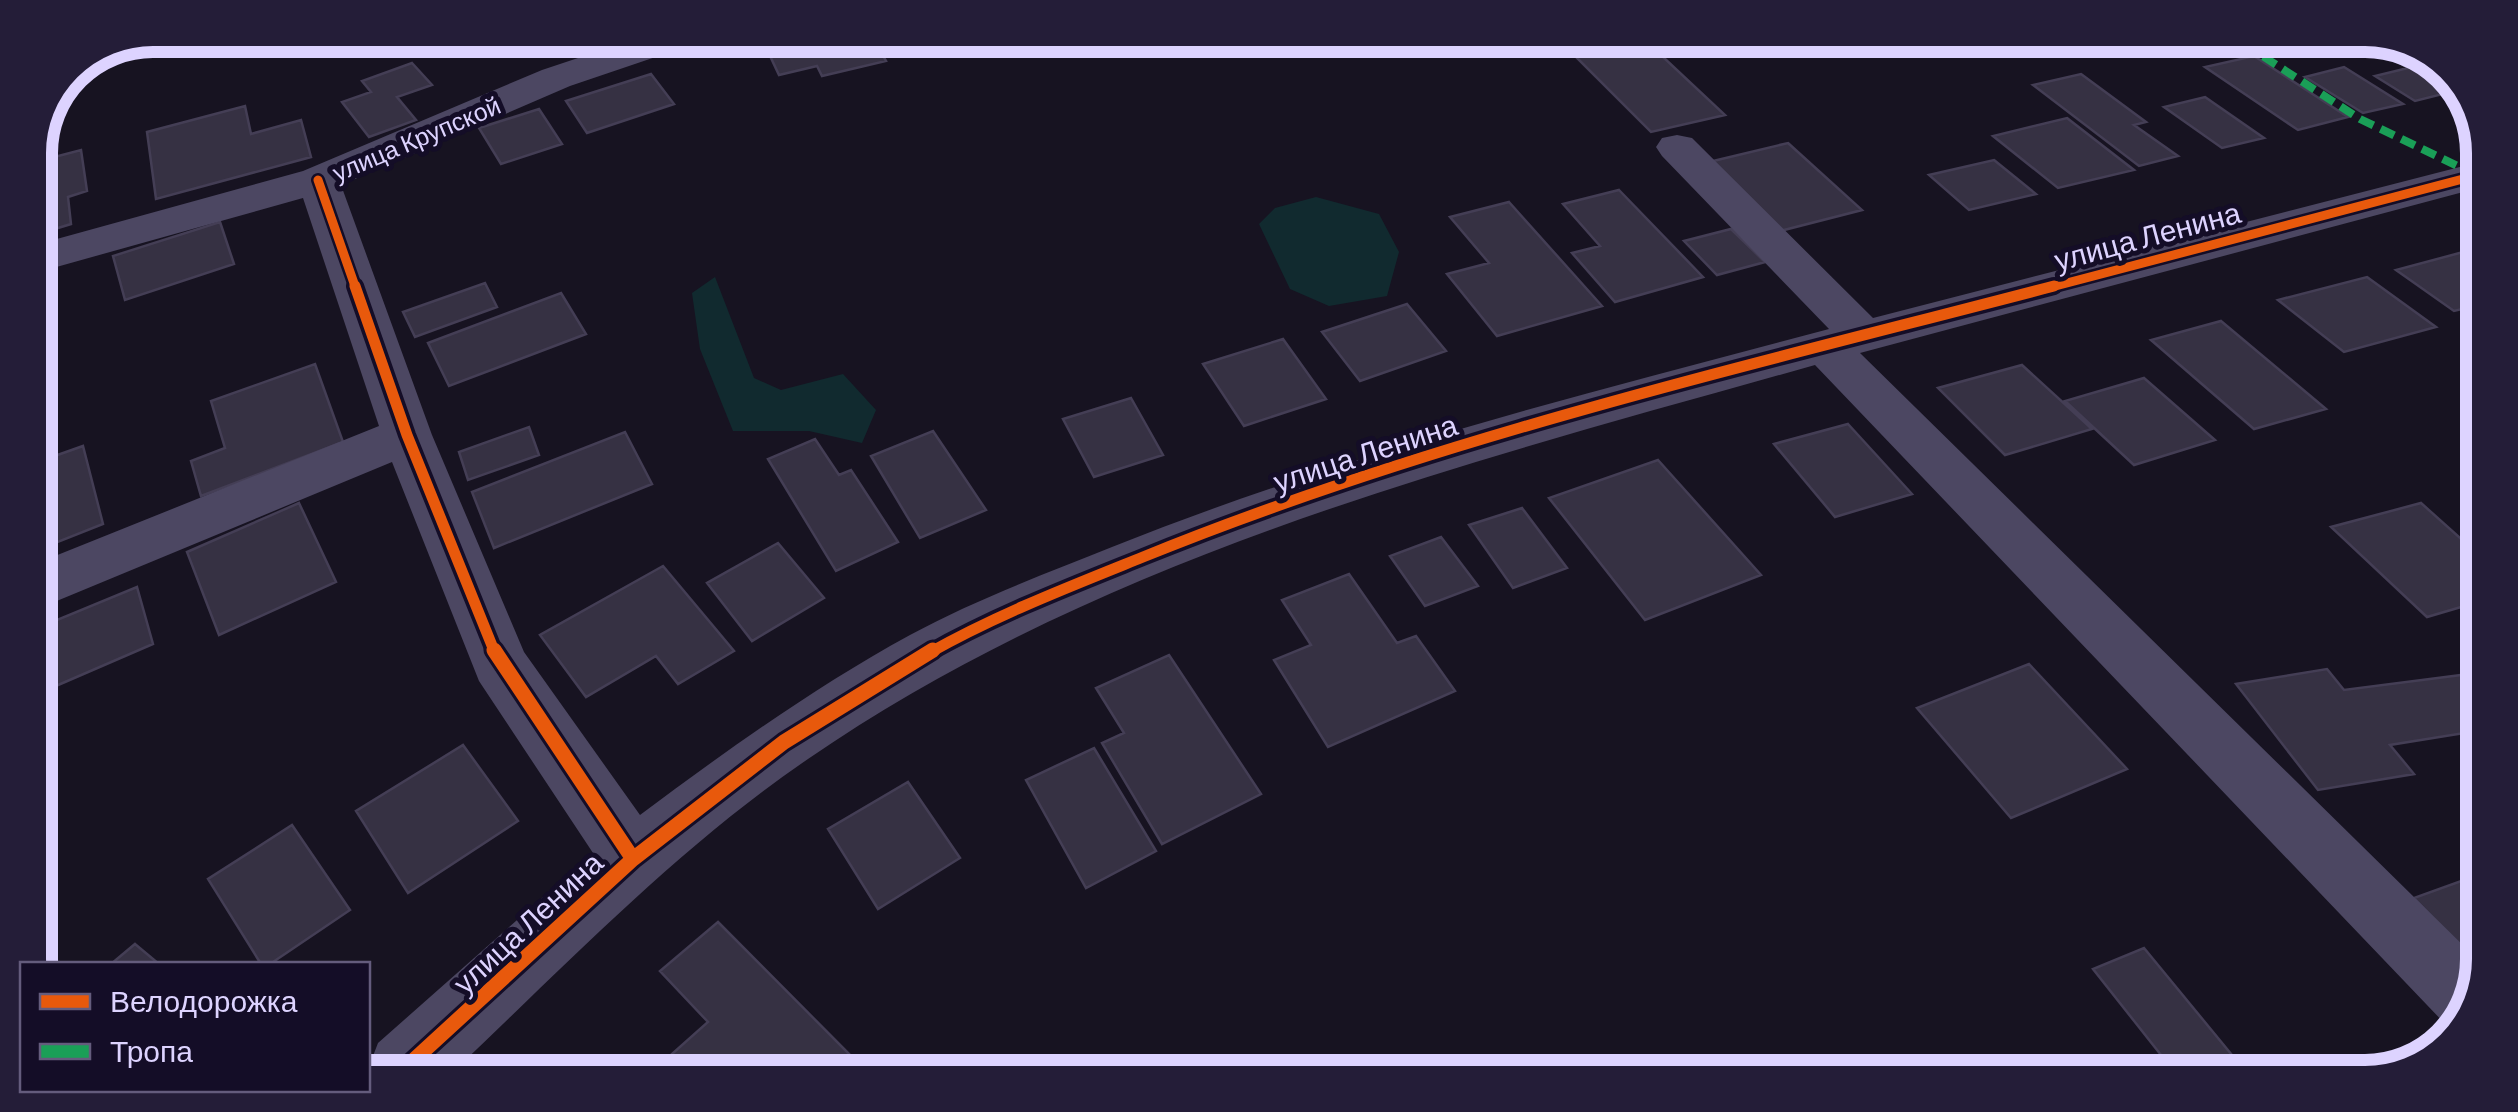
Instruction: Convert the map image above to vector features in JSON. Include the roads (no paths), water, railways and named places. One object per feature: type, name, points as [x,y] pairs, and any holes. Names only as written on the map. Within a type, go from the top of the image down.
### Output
[{"type":"street","name":"улица Крупской","points":[[53,254],[318,180],[556,78],[633,52]]},
{"type":"street","points":[[1677,148],[1844,341],[2460,990]]},
{"type":"street","points":[[318,180],[407,435],[500,664],[632,859]]},
{"type":"street","name":"улица Ленина","points":[[414,1060],[632,859],[784,742],[933,650],[1077,584],[1229,522],[1417,459],[1844,341],[2465,180]]},
{"type":"street","points":[[53,581],[407,435]]}]
